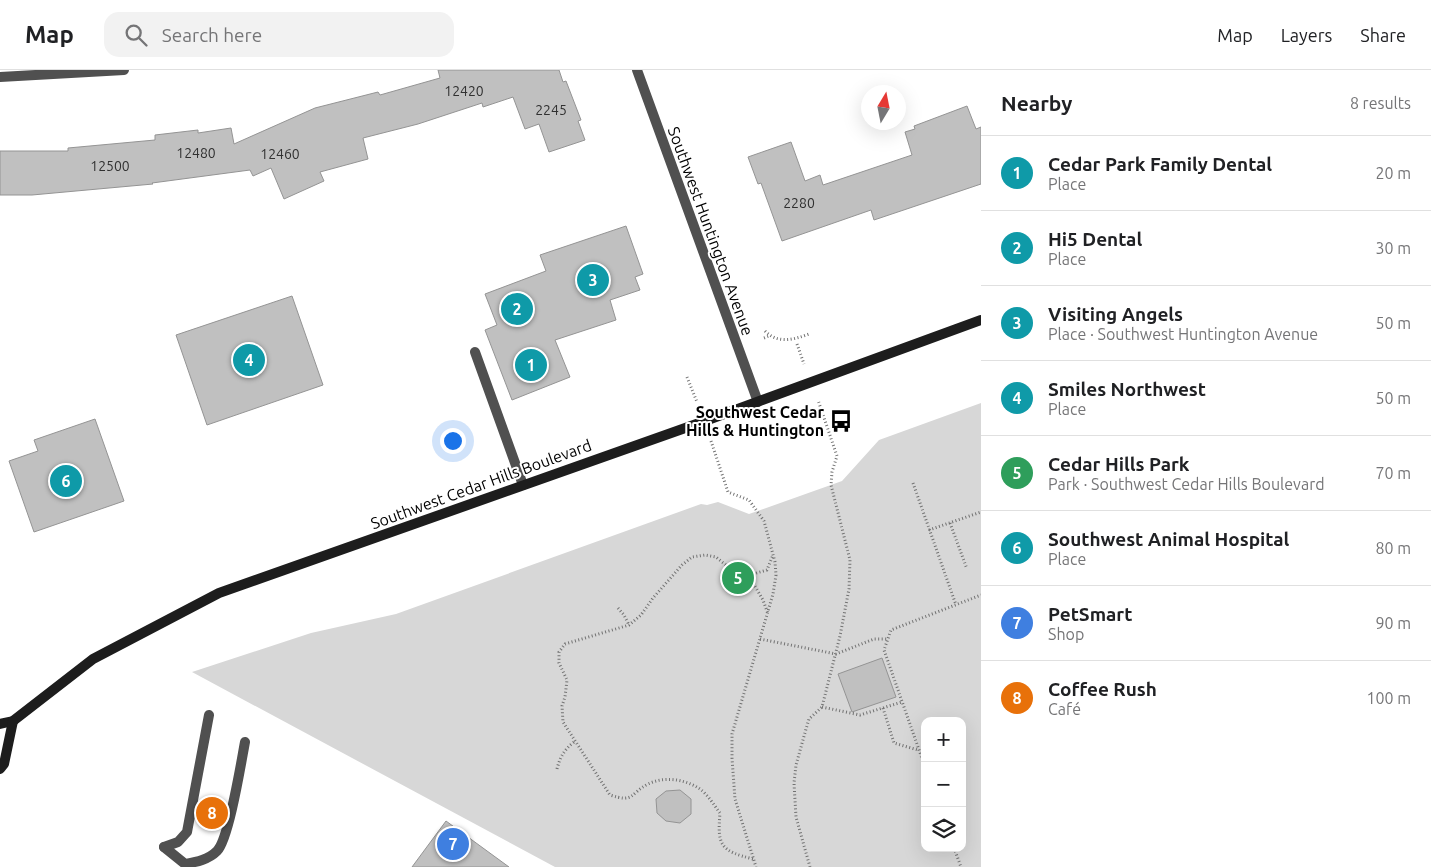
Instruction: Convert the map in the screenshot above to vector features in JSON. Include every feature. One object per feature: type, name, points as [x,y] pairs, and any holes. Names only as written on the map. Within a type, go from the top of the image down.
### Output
[{"type":"main road","name":"Southwest Cedar Hills Boulevard","points":[[0,724],[13,721],[93,659],[219,593],[758,402],[981,320]]},
{"type":"main road","points":[[0,768],[4,764],[13,721]]},
{"type":"street","points":[[0,77],[124,70]]},
{"type":"street","name":"Southwest Huntington Avenue","points":[[637,70],[758,402]]},
{"type":"street","points":[[475,352],[523,485]]},
{"type":"street","points":[[209,715],[187,832],[178,842],[164,847],[185,864],[202,861],[217,851],[225,835],[245,742]]},
{"type":"path","points":[[765,331],[769,336],[780,340],[809,334]]},
{"type":"path","points":[[764,338],[769,336]]},
{"type":"path","points":[[810,867],[796,817],[794,783],[796,765],[807,724],[809,719],[822,707],[845,618],[850,560],[832,485],[832,472],[837,456]]},
{"type":"path","points":[[913,483],[956,605]]},
{"type":"path","points":[[728,492],[748,500],[764,520],[773,554],[776,575],[768,614],[732,734],[735,799],[756,867]]},
{"type":"path","points":[[929,530],[981,512]]},
{"type":"path","points":[[950,523],[967,569]]},
{"type":"path","points":[[746,576],[767,570],[773,554]]},
{"type":"path","points":[[753,860],[734,854],[722,845],[719,836],[720,813],[701,790],[686,782],[673,779],[661,780],[648,784],[633,797],[625,798],[610,795],[574,742],[563,722],[562,706],[567,680],[559,663],[559,652],[565,644],[629,626],[641,615],[653,598],[682,565],[692,557],[705,555],[716,557],[737,574],[746,576],[758,589],[768,614]]},
{"type":"path","points":[[923,762],[884,650],[891,630],[981,595]]},
{"type":"path","points":[[618,608],[629,626]]},
{"type":"path","points":[[760,638],[836,654],[874,639],[888,639]]},
{"type":"path","points":[[822,707],[860,715],[902,702]]},
{"type":"path","points":[[883,708],[894,743],[919,751]]},
{"type":"path","points":[[557,770],[562,754],[574,742]]},
{"type":"path","points":[[955,852],[961,867]]},
{"type":"shaded area","points":[[981,403],[981,867],[555,867],[192,672],[311,633],[396,614],[701,504],[707,505],[718,502],[749,514],[842,481],[879,440]]},
{"type":"building","points":[[438,70],[559,70],[563,82],[566,81],[581,120],[578,121],[585,140],[549,152],[539,124],[525,129],[513,97],[483,107],[482,103],[418,124],[363,138],[368,159],[320,172],[324,181],[284,199],[271,168],[253,176],[250,170],[153,184],[32,195],[0,195],[0,151],[68,151],[68,148],[155,140],[155,135],[198,130],[198,133],[231,128],[234,144],[315,108],[378,92],[380,95],[440,78]]},
{"type":"building","points":[[967,106],[976,129],[981,127],[981,184],[874,220],[871,210],[782,241],[761,183],[758,184],[748,157],[791,142],[805,181],[820,175],[823,185],[912,155],[905,132],[915,129],[914,126]]},
{"type":"building","points":[[626,226],[643,274],[635,277],[640,290],[610,300],[616,320],[555,340],[570,377],[512,400],[485,330],[497,325],[485,294],[546,271],[540,255]]},
{"type":"building","points":[[292,296],[323,385],[207,425],[176,335]]},
{"type":"building","points":[[95,419],[124,501],[34,532],[9,461],[38,451],[34,440]]},
{"type":"building","points":[[882,658],[896,697],[852,712],[838,674]]},
{"type":"building","points":[[680,790],[691,799],[691,814],[680,823],[666,821],[657,813],[656,799],[666,791]]},
{"type":"building","points":[[446,821],[509,867],[412,867]]},
{"type":"place","name":"Visiting Angels","points":[[593,280]]},
{"type":"place","name":"Hi5 Dental","points":[[517,309]]},
{"type":"place","name":"Smiles Northwest","points":[[249,360]]},
{"type":"place","name":"Cedar Park Family Dental","points":[[531,365]]},
{"type":"place","name":"Southwest Cedar Hills & Huntington","points":[[841,421]]},
{"type":"place","name":"Southwest Animal Hospital","points":[[66,481]]},
{"type":"place","name":"Cedar Hills Park","points":[[738,578]]},
{"type":"place","name":"Coffee Rush","points":[[212,813]]},
{"type":"place","name":"PetSmart","points":[[453,844]]}]
